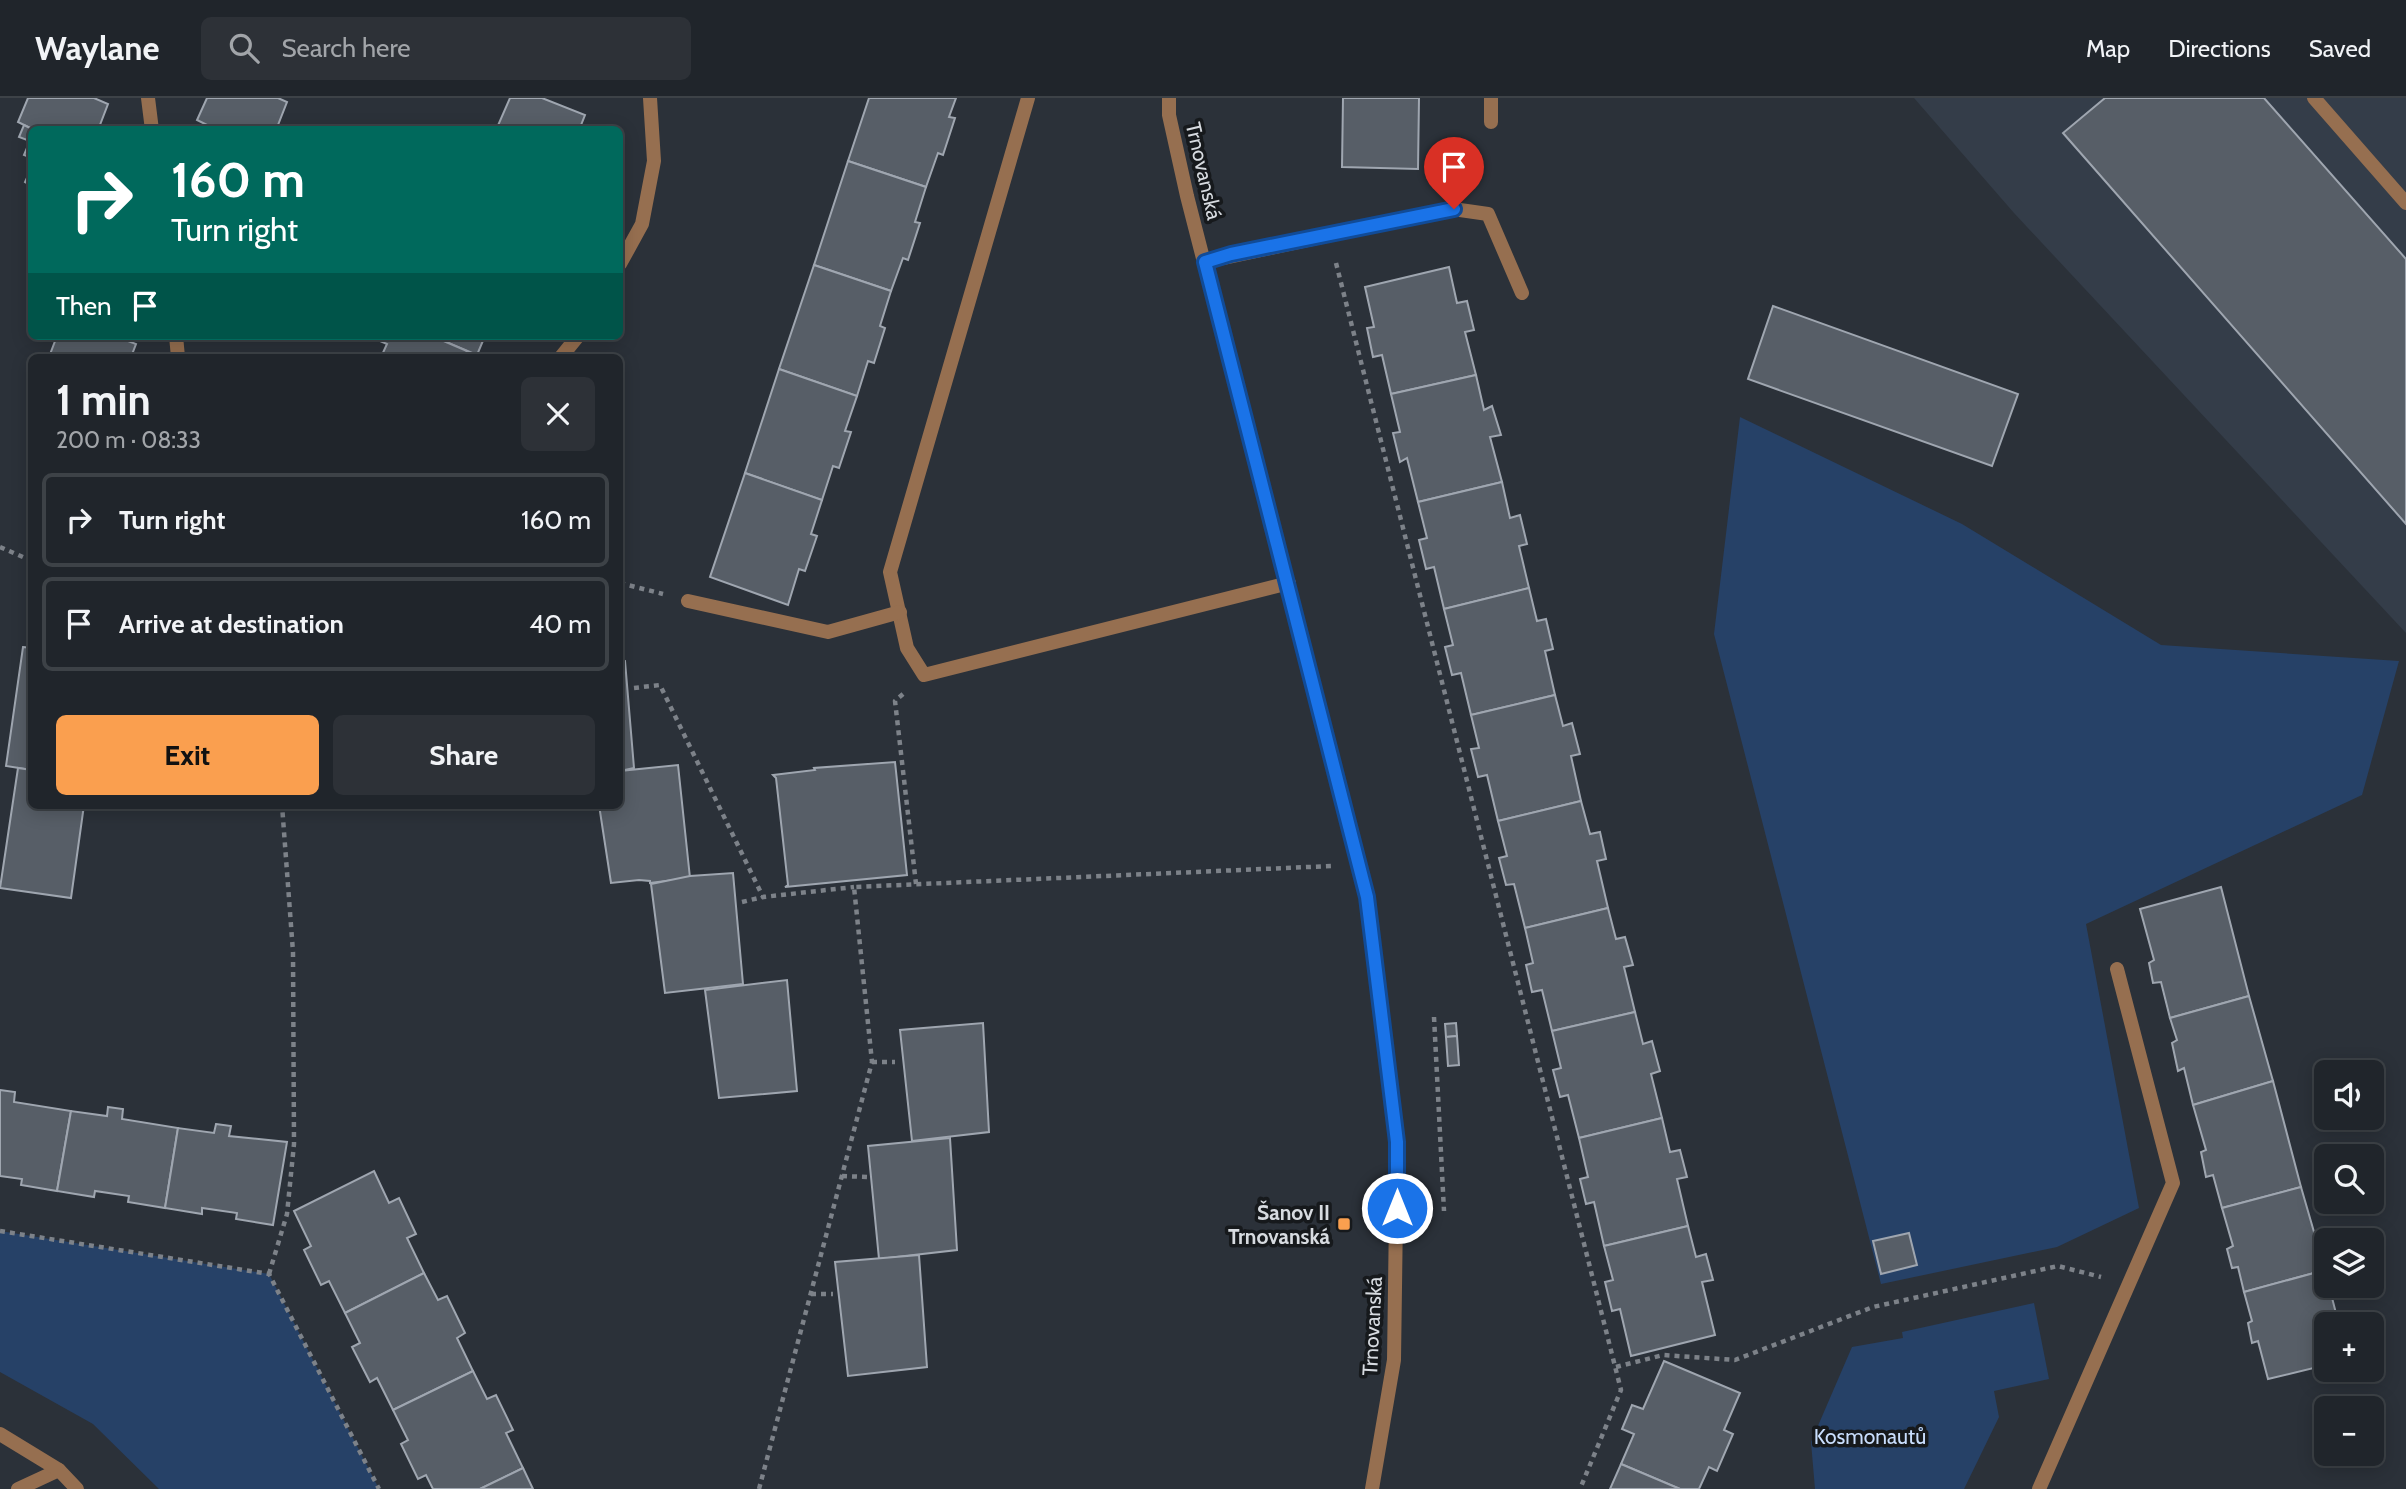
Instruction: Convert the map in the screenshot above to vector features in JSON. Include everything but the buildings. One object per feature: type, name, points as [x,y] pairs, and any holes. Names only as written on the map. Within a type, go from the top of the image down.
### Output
[{"type":"street","points":[[148,98],[152,126]]},
{"type":"street","points":[[623,259],[642,224],[654,162],[650,98]]},
{"type":"street","points":[[1028,98],[890,572],[907,648],[924,676],[1289,583]]},
{"type":"street","name":"Trnovanská","points":[[1169,98],[1170,115],[1205,262],[1367,897],[1397,1142],[1394,1360],[1372,1489]]},
{"type":"street","points":[[1491,98],[1491,122]]},
{"type":"street","points":[[2314,98],[2406,203]]},
{"type":"street","points":[[1205,262],[1454,209],[1488,214],[1522,293]]},
{"type":"street","points":[[563,354],[575,340]]},
{"type":"street","points":[[688,601],[828,632],[900,612]]},
{"type":"street","points":[[2039,1489],[2173,1183],[2117,969]]},
{"type":"street","points":[[0,1434],[59,1470],[77,1489]]},
{"type":"street","points":[[18,1489],[59,1470]]},
{"type":"path","points":[[1329,235],[1621,1390],[1580,1489]]},
{"type":"path","points":[[0,547],[28,559]]},
{"type":"path","points":[[623,584],[688,601]]},
{"type":"path","points":[[916,884],[895,701],[924,676]]},
{"type":"path","points":[[634,688],[660,685],[763,897]]},
{"type":"path","points":[[282,809],[293,952],[294,1144],[287,1214],[269,1273],[379,1489]]},
{"type":"path","points":[[742,902],[763,897],[854,887],[1359,864]]},
{"type":"path","points":[[759,1489],[872,1062],[854,887]]},
{"type":"path","points":[[1434,1017],[1444,1211]]},
{"type":"path","points":[[872,1062],[895,1062]]},
{"type":"path","points":[[842,1176],[867,1177]]},
{"type":"path","points":[[0,1231],[269,1273]]},
{"type":"path","points":[[1616,1367],[1663,1355],[1735,1360],[1873,1307],[2058,1266],[2129,1284]]},
{"type":"path","points":[[811,1294],[833,1294]]},
{"type":"shaded area","points":[[1914,98],[2406,98],[2406,633],[2014,213]]},
{"type":"green space","points":[[1740,417],[1962,524],[2161,645],[2399,661],[2362,795],[2086,924],[2139,1208],[2057,1247],[1881,1284],[1714,634]]},
{"type":"green space","points":[[0,1231],[269,1274],[379,1489],[159,1489],[93,1424],[0,1372]]},
{"type":"green space","name":"Kosmonautů","points":[[2034,1303],[2049,1379],[1994,1391],[1999,1417],[1964,1489],[1815,1489],[1811,1442],[1852,1347],[1903,1338],[1902,1332]]},
{"type":"place","name":"Šanov II Trnovanská","points":[[1344,1224]]},
{"type":"route","points":[[1397,1208],[1397,1142],[1367,897],[1205,262],[1231,254],[1454,209]]}]
